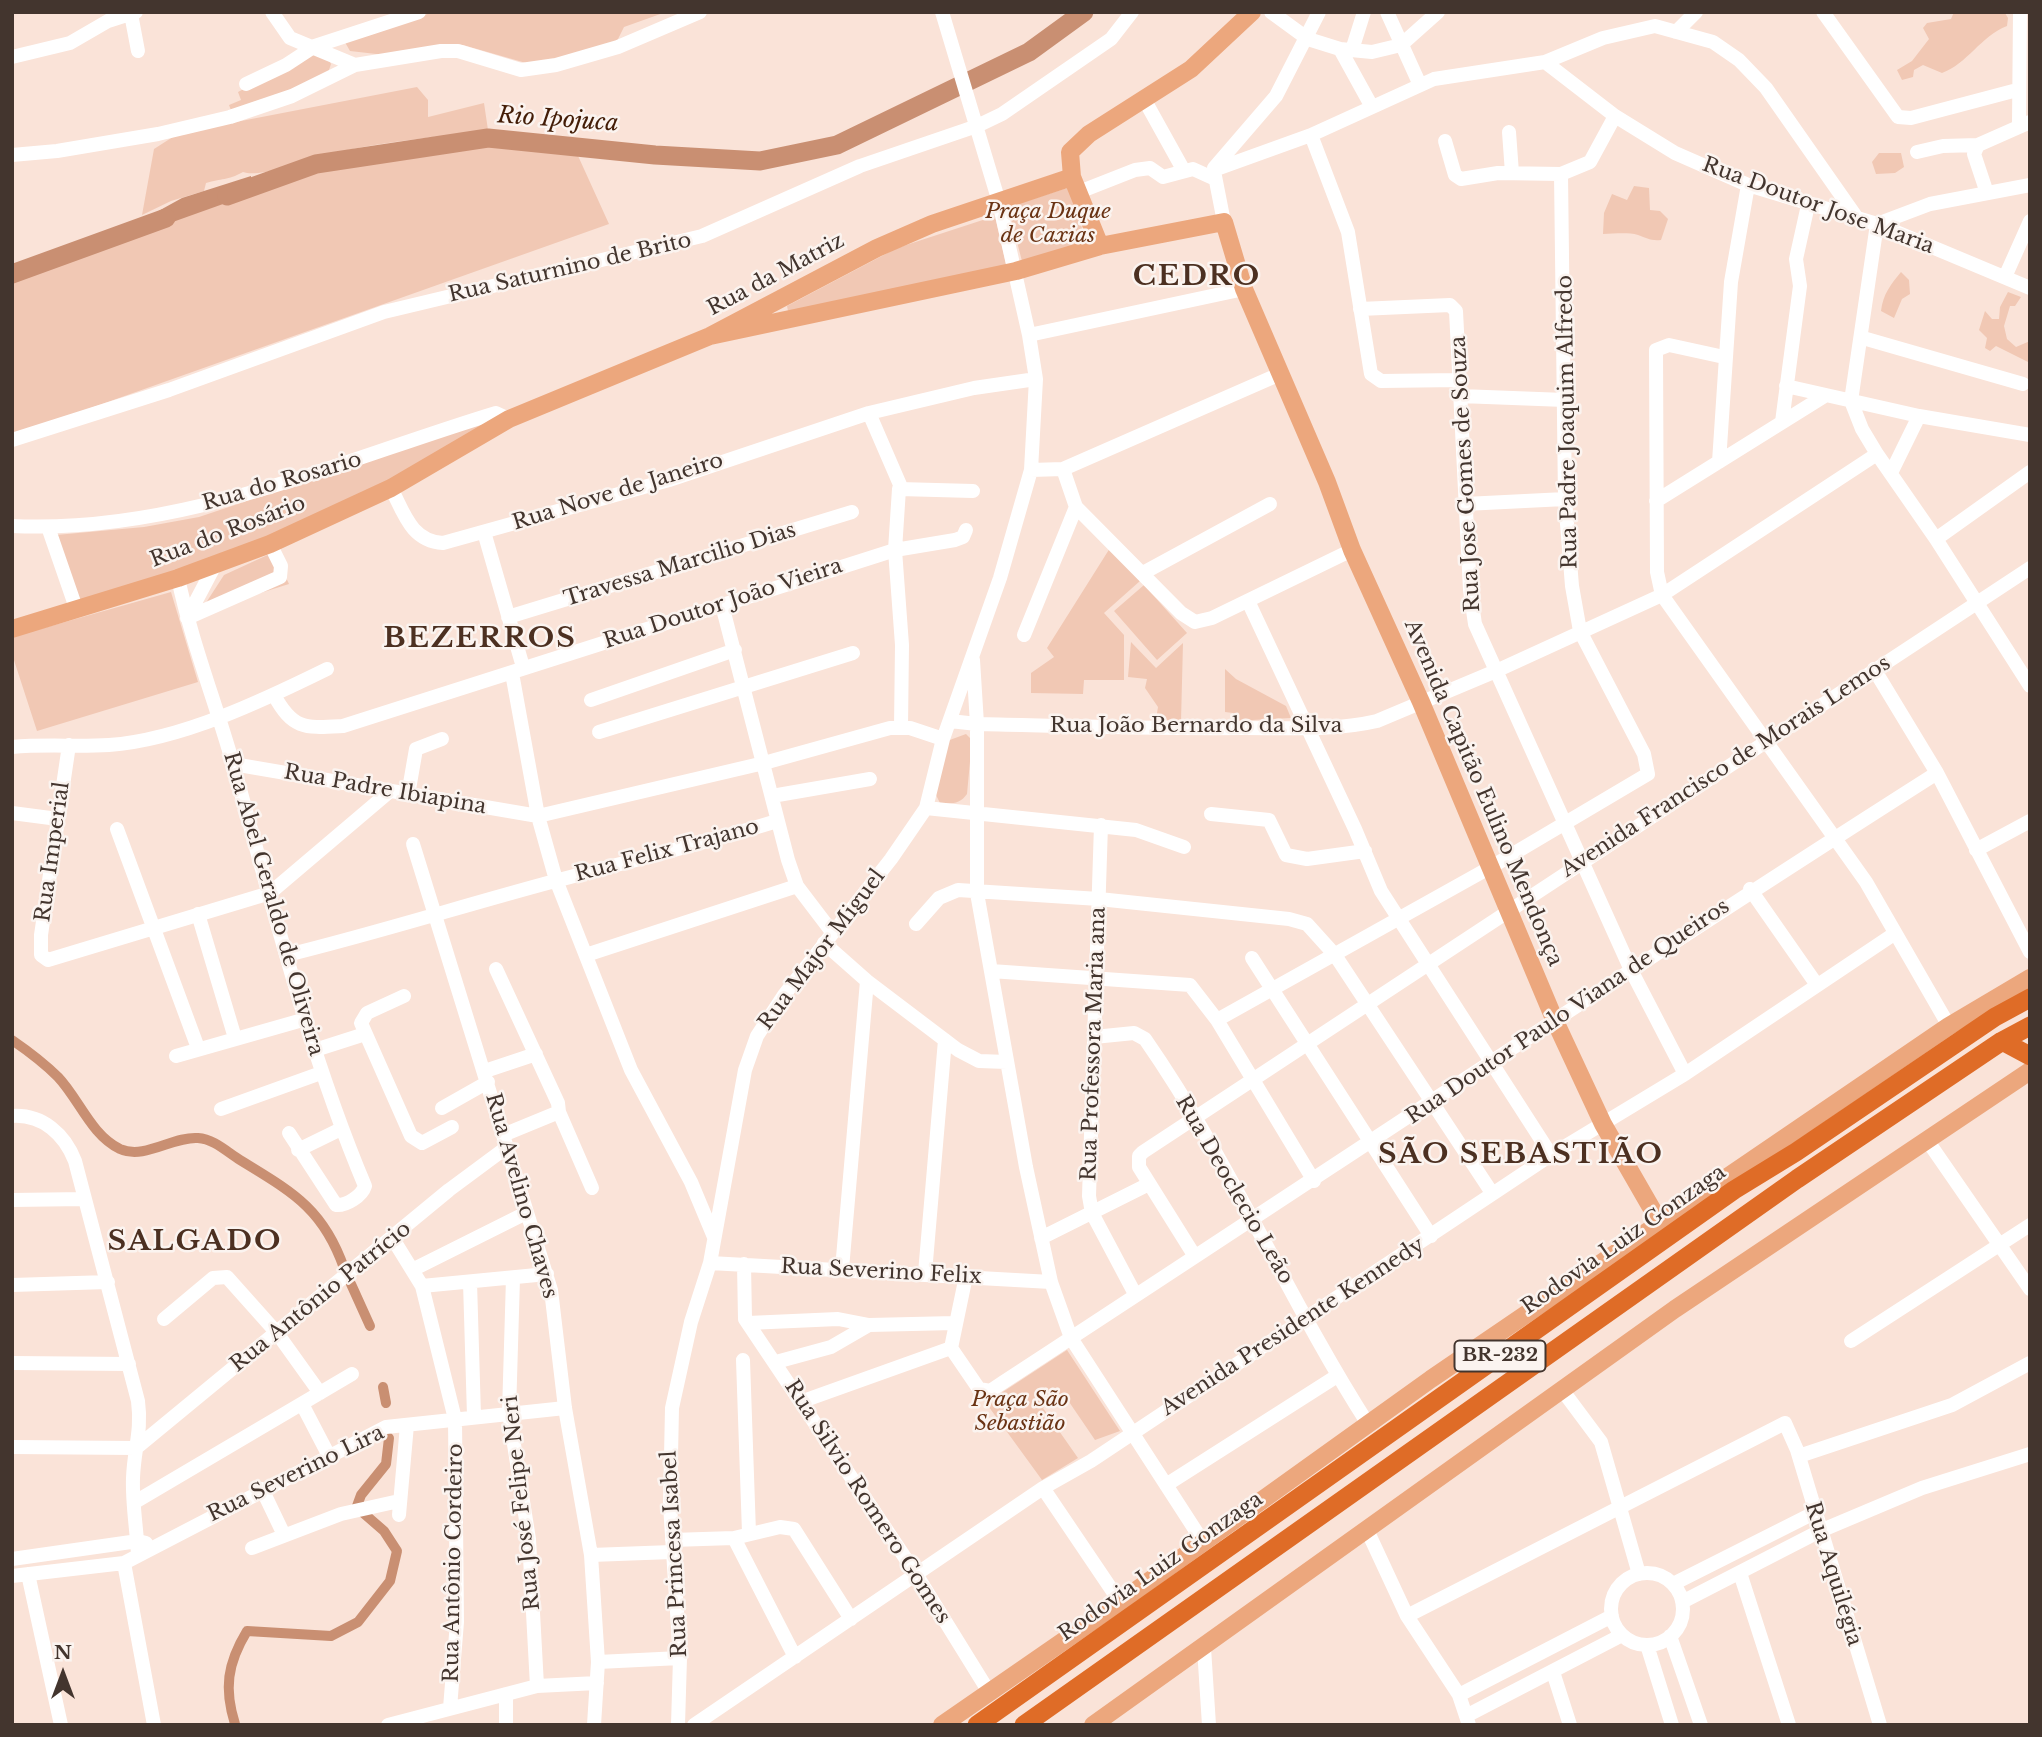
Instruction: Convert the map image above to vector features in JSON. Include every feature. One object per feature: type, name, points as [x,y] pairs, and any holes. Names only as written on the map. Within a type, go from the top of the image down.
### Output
[{"type":"highway","name":"Rodovia Luiz Gonzaga","points":[[977,1725],[1734,1190],[1796,1152],[1995,1017],[2030,998]]},
{"type":"highway","name":"BR-232","points":[[1024,1725],[1797,1179],[2003,1041],[2030,1026]]},
{"type":"highway","points":[[2003,1041],[2030,1056]]},
{"type":"main road","points":[[1100,246],[1075,184],[1070,152],[1077,143],[1191,69],[1252,12]]},
{"type":"main road","points":[[999,202],[1075,184]]},
{"type":"main road","name":"Rua da Matriz","points":[[710,336],[877,248],[999,202]]},
{"type":"main road","name":"Rua da Matriz","points":[[710,336],[1016,271],[1100,246],[1224,222]]},
{"type":"main road","name":"Avenida Capitão Eulino Mendonça","points":[[1224,222],[1244,289],[1326,482],[1352,551],[1421,702],[1555,1021],[1603,1124],[1660,1223]]},
{"type":"main road","name":"Rua do Rosário","points":[[12,629],[178,578],[270,544],[391,488],[509,419],[710,336]]},
{"type":"main road","points":[[1949,1026],[2030,978]]},
{"type":"main road","name":"BR-232","points":[[942,1725],[1120,1602],[1368,1424],[1949,1026]]},
{"type":"main road","name":"BR-232","points":[[1093,1725],[1675,1309],[2030,1071]]},
{"type":"street","points":[[272,12],[290,38],[315,46],[355,65]]},
{"type":"street","points":[[246,84],[286,65],[315,46],[419,12]]},
{"type":"street","points":[[12,155],[57,152],[230,117],[292,96],[355,65],[449,50],[509,68],[537,69],[618,47],[700,12]]},
{"type":"street","points":[[942,12],[972,106],[1016,271]]},
{"type":"street","name":"Rua Saturnino de Brito","points":[[12,440],[169,390],[384,312],[683,242],[860,166],[977,126],[1021,102],[1111,39],[1132,12]]},
{"type":"street","points":[[1271,12],[1308,39],[1346,50],[1371,52],[1401,45],[1438,12]]},
{"type":"street","points":[[1214,174],[1272,102],[1308,39],[1320,12]]},
{"type":"street","points":[[1364,12],[1346,50],[1371,107]]},
{"type":"street","points":[[1387,12],[1420,85]]},
{"type":"street","points":[[1642,12],[1655,26]]},
{"type":"street","points":[[1676,32],[1696,12]]},
{"type":"street","points":[[1823,12],[1898,117],[1911,118],[2017,90]]},
{"type":"street","points":[[1917,152],[1943,146],[1978,145],[2024,123],[2017,90],[2020,12]]},
{"type":"street","points":[[12,57],[70,43],[108,21],[134,13],[138,51]]},
{"type":"street","points":[[1075,184],[1150,168],[1163,177],[1193,169],[1214,174],[1311,135],[1420,85],[1448,76],[1545,62],[1603,38],[1655,26],[1713,43],[1739,60],[1766,88],[1857,218]]},
{"type":"street","name":"Rua Doutor Jose Maria","points":[[1545,62],[1615,116],[1675,153],[1748,185],[1877,224],[2030,288]]},
{"type":"street","points":[[1144,99],[1184,171]]},
{"type":"street","points":[[1445,141],[1459,179],[1512,173],[1561,174],[1590,162],[1615,116]]},
{"type":"street","points":[[1509,132],[1512,173]]},
{"type":"street","points":[[1311,135],[1348,232],[1369,369],[1376,379],[1459,380]]},
{"type":"street","points":[[1978,145],[1974,154],[1987,193]]},
{"type":"street","points":[[1214,174],[1224,222]]},
{"type":"street","name":"Rua Padre Joaquim Alfredo","points":[[1561,174],[1565,499],[1572,586],[1580,631],[1649,768],[1645,778],[1564,825]]},
{"type":"street","points":[[1718,462],[1731,282],[1748,185]]},
{"type":"street","points":[[2030,185],[1930,204],[1877,224],[1852,401],[1862,429],[1877,454],[1936,539],[2030,686]]},
{"type":"street","points":[[1782,422],[1800,286],[1796,258],[1808,205]]},
{"type":"street","points":[[2005,277],[2030,221]]},
{"type":"street","name":"Rua Major Miguel","points":[[710,1263],[745,1070],[757,1036],[828,937],[891,859],[926,808],[943,739],[1000,579],[1031,470],[1036,379],[1016,271]]},
{"type":"street","points":[[1029,335],[1244,289]]},
{"type":"street","name":"Rua Jose Gomes de Souza","points":[[1360,309],[1450,305],[1456,311],[1471,609],[1564,825],[1631,970],[1685,1074]]},
{"type":"street","points":[[1863,338],[2024,384]]},
{"type":"street","points":[[1724,356],[1663,345],[1656,350],[1654,377],[1657,572],[1662,595],[1866,882],[1949,1026]]},
{"type":"street","points":[[1031,470],[1062,469],[1280,374]]},
{"type":"street","name":"Rua Nove de Janeiro","points":[[391,488],[416,534],[432,543],[460,540],[669,480],[870,413],[974,388],[1036,379]]},
{"type":"street","points":[[1786,386],[1919,416],[2030,435]]},
{"type":"street","points":[[1656,501],[1826,395]]},
{"type":"street","points":[[1460,396],[1565,400]]},
{"type":"street","name":"Rua do Rosario","points":[[12,526],[48,527],[135,520],[189,509],[324,472],[496,413],[509,419]]},
{"type":"street","points":[[870,413],[900,493],[895,550],[902,645],[901,727]]},
{"type":"street","points":[[1891,473],[1919,416]]},
{"type":"street","name":"Rua João Bernardo da Silva","points":[[950,721],[1178,729],[1357,725],[1496,671],[1662,595],[1877,454]]},
{"type":"street","points":[[1062,469],[1076,507],[1181,613],[1195,622],[1212,618],[1352,551]]},
{"type":"street","points":[[1936,539],[2030,472]]},
{"type":"street","points":[[900,493],[973,491]]},
{"type":"street","points":[[1465,504],[1565,499]]},
{"type":"street","points":[[1143,573],[1270,504]]},
{"type":"street","points":[[1024,635],[1076,507]]},
{"type":"street","name":"Travessa Marcilio Dias","points":[[508,617],[852,512]]},
{"type":"street","points":[[48,527],[76,608]]},
{"type":"street","name":"Rua Doutor João Vieira","points":[[274,695],[284,713],[296,723],[312,728],[343,726],[895,550],[955,540],[963,537],[966,530]]},
{"type":"street","points":[[484,532],[508,617],[538,816],[556,880],[631,1070],[691,1182],[715,1238]]},
{"type":"street","points":[[187,618],[280,577],[281,566],[270,544]]},
{"type":"street","points":[[187,618],[215,565]]},
{"type":"street","name":"Avenida Francisco de Morais Lemos","points":[[1149,1184],[1138,1162],[1143,1152],[1765,740],[2030,569]]},
{"type":"street","name":"Rua Abel Geraldo de Oliveira","points":[[178,578],[187,618],[233,764],[321,1073],[365,1186],[363,1191],[344,1205],[331,1201],[298,1150]]},
{"type":"street","points":[[1248,601],[1365,851],[1381,891],[1552,1155]]},
{"type":"street","points":[[722,604],[777,821],[797,886],[828,937],[867,981],[945,1040],[979,1061],[1007,1062]]},
{"type":"street","points":[[591,700],[735,650]]},
{"type":"street","points":[[973,652],[977,724],[977,893],[1007,1062],[1051,1282],[1071,1338],[1130,1434],[1203,1542]]},
{"type":"street","points":[[599,732],[853,653]]},
{"type":"street","points":[[12,747],[111,745],[218,718],[274,695],[327,668]]},
{"type":"street","points":[[1874,669],[1937,773],[2030,952]]},
{"type":"street","points":[[538,816],[764,763],[901,727],[943,739]]},
{"type":"street","points":[[408,794],[416,749],[442,739]]},
{"type":"street","name":"Rua Imperial","points":[[68,745],[40,942],[44,958],[53,959],[152,927]]},
{"type":"street","name":"Rua Padre Ibiapina","points":[[233,764],[538,816]]},
{"type":"street","name":"Rua Doutor Paulo Viana de Queiros","points":[[951,1348],[979,1389],[990,1391],[1194,1255],[1372,1143],[1751,889],[1937,773]]},
{"type":"street","points":[[772,796],[870,779]]},
{"type":"street","points":[[152,927],[270,893],[389,792]]},
{"type":"street","points":[[926,808],[1136,830],[1184,847]]},
{"type":"street","points":[[12,813],[58,819]]},
{"type":"street","points":[[1211,814],[1269,820],[1286,855],[1298,859],[1365,851]]},
{"type":"street","name":"Rua Felix Trajano","points":[[287,955],[434,917],[556,880],[693,847],[777,821]]},
{"type":"street","points":[[1976,850],[2030,821]]},
{"type":"street","name":"Rua Professora Maria ana","points":[[1101,825],[1088,1174],[1092,1213],[1135,1294]]},
{"type":"street","points":[[1217,1020],[1273,991],[1564,825]]},
{"type":"street","points":[[117,829],[198,1048]]},
{"type":"street","name":"Rua Avelino Chaves","points":[[413,844],[547,1274],[565,1408],[591,1555],[598,1662],[594,1725]]},
{"type":"street","points":[[586,955],[797,886]]},
{"type":"street","points":[[1751,889],[1817,985]]},
{"type":"street","points":[[916,924],[948,892],[1099,899],[1289,919],[1312,928],[1369,1003],[1431,1103],[1493,1193]]},
{"type":"street","points":[[198,914],[235,1038]]},
{"type":"street","name":"Avenida Presidente Kennedy","points":[[695,1725],[1043,1488],[1307,1320],[1493,1193],[1685,1074],[1894,934]]},
{"type":"street","points":[[1252,958],[1431,1236]]},
{"type":"street","points":[[496,969],[558,1103],[559,1112],[592,1188]]},
{"type":"street","points":[[991,971],[1190,985],[1217,1020],[1314,1181]]},
{"type":"street","points":[[842,1269],[867,981]]},
{"type":"street","points":[[404,996],[363,1016],[361,1023],[365,1034],[411,1136],[422,1143],[452,1127]]},
{"type":"street","points":[[176,1056],[306,1019]]},
{"type":"street","points":[[315,1050],[365,1034]]},
{"type":"street","name":"Rua Deoclecio Leão","points":[[1094,1037],[1140,1035],[1195,1119],[1254,1219],[1337,1376],[1368,1424]]},
{"type":"street","points":[[925,1273],[945,1040]]},
{"type":"street","points":[[442,1108],[486,1077],[538,1059]]},
{"type":"street","points":[[221,1109],[321,1073]]},
{"type":"street","name":"Rua Antônio Patrício","points":[[136,1448],[393,1239],[505,1141],[559,1112]]},
{"type":"street","points":[[12,1116],[40,1121],[68,1143],[108,1282],[140,1418],[140,1436],[136,1448],[135,1502],[138,1549],[124,1563],[12,1576]]},
{"type":"street","points":[[289,1133],[298,1150],[341,1129]]},
{"type":"street","points":[[1927,1140],[2030,1289]]},
{"type":"street","points":[[1041,1238],[1149,1184],[1194,1255]]},
{"type":"street","points":[[12,1200],[85,1199]]},
{"type":"street","points":[[414,1269],[526,1213]]},
{"type":"street","points":[[1851,1341],[2030,1225]]},
{"type":"street","name":"Rua Antônio Cordeiro","points":[[393,1239],[414,1269],[422,1286],[455,1419],[457,1622],[450,1708]]},
{"type":"street","name":"Rua Severino Felix","points":[[710,1263],[1051,1282]]},
{"type":"street","name":"Rua Princesa Isabel","points":[[678,1725],[680,1658],[669,1452],[672,1408],[691,1322],[710,1263]]},
{"type":"street","points":[[744,1265],[746,1319],[838,1318],[869,1325],[955,1323]]},
{"type":"street","points":[[422,1286],[547,1274]]},
{"type":"street","points":[[164,1319],[213,1278],[227,1276],[277,1334],[320,1393]]},
{"type":"street","points":[[803,1401],[951,1348],[966,1276]]},
{"type":"street","name":"Rua José Felipe Neri","points":[[513,1278],[509,1413],[529,1539],[537,1686]]},
{"type":"street","points":[[12,1284],[108,1282]]},
{"type":"street","points":[[470,1282],[474,1416]]},
{"type":"street","name":"Rua Silvio Romero Gomes","points":[[746,1319],[916,1574],[989,1692]]},
{"type":"street","points":[[776,1362],[831,1346],[869,1325]]},
{"type":"street","points":[[743,1360],[749,1533]]},
{"type":"street","points":[[12,1363],[129,1364]]},
{"type":"street","points":[[1799,1456],[1952,1405],[2030,1363]]},
{"type":"street","points":[[135,1502],[352,1374]]},
{"type":"street","points":[[1166,1485],[1337,1376]]},
{"type":"street","points":[[1563,1391],[1598,1435],[1639,1574]]},
{"type":"street","points":[[302,1404],[328,1454]]},
{"type":"street","name":"Rua Severino Lira","points":[[12,1559],[138,1549],[158,1544],[328,1454],[386,1427],[565,1408]]},
{"type":"street","name":"Rua Aquilégia","points":[[1621,1506],[1786,1424],[1799,1456],[1880,1725]]},
{"type":"street","points":[[252,1548],[341,1514],[399,1508],[407,1425]]},
{"type":"street","points":[[12,1447],[136,1448]]},
{"type":"street","points":[[1682,1602],[1820,1531],[1922,1488],[2030,1454]]},
{"type":"street","points":[[1043,1488],[1120,1602]]},
{"type":"street","points":[[261,1489],[284,1535]]},
{"type":"street","points":[[1407,1616],[1621,1506]]},
{"type":"street","points":[[1673,1584],[1814,1513]]},
{"type":"street","points":[[591,1555],[734,1538],[780,1527],[794,1530],[851,1619]]},
{"type":"street","points":[[1367,1530],[1407,1616],[1459,1695],[1467,1720],[1622,1635]]},
{"type":"street","points":[[734,1538],[795,1657]]},
{"type":"street","points":[[124,1563],[154,1725]]},
{"type":"street","points":[[1740,1573],[1789,1725]]},
{"type":"street","points":[[28,1574],[61,1725]]},
{"type":"street","points":[[1639,1574],[1663,1577],[1673,1584],[1682,1602],[1681,1620],[1671,1636],[1647,1644],[1622,1635],[1612,1616],[1611,1605],[1620,1585],[1639,1574]]},
{"type":"street","points":[[1459,1695],[1612,1616]]},
{"type":"street","points":[[1671,1636],[1701,1725]]},
{"type":"street","points":[[1647,1644],[1672,1725]]},
{"type":"street","points":[[1204,1648],[1209,1725]]},
{"type":"street","points":[[598,1662],[680,1658]]},
{"type":"street","points":[[1553,1672],[1570,1725]]},
{"type":"street","points":[[388,1725],[420,1721],[450,1708],[537,1686],[597,1683]]},
{"type":"street","points":[[506,1695],[506,1725]]},
{"type":"green space","points":[[435,12],[666,12],[624,27],[617,41],[533,65],[463,45],[385,55],[350,51],[342,37]]},
{"type":"green space","points":[[1954,12],[2005,13],[2008,18],[2007,26],[1989,36],[1951,69],[1942,73],[1923,65],[1914,70],[1913,77],[1902,80],[1897,70],[1912,61],[1929,39],[1923,28],[1927,23],[1951,19]]},
{"type":"green space","points":[[314,52],[327,56],[331,64],[328,73],[275,99],[232,113],[229,105],[241,100],[238,92]]},
{"type":"green space","points":[[417,87],[428,100],[428,117],[484,103],[488,130],[373,145],[274,170],[243,172],[206,183],[204,191],[171,201],[142,215],[154,149],[179,133]]},
{"type":"green space","points":[[442,145],[574,147],[609,224],[12,436],[12,279],[155,228],[282,176]]},
{"type":"green space","points":[[1879,153],[1901,153],[1904,167],[1895,173],[1876,174],[1872,162]]},
{"type":"green space","points":[[1634,186],[1649,188],[1650,210],[1660,211],[1668,219],[1661,240],[1629,234],[1603,234],[1604,213],[1612,194],[1627,200]]},
{"type":"green space","name":"Praça Duque de Caxias","points":[[1070,187],[1086,242],[1023,265],[1008,207]]},
{"type":"green space","points":[[995,216],[1007,268],[788,311],[787,306],[897,248]]},
{"type":"green space","points":[[1901,272],[1909,280],[1910,294],[1902,299],[1894,318],[1881,311],[1886,294]]},
{"type":"green space","points":[[2008,292],[2021,297],[2015,306],[2010,306],[2004,326],[2007,339],[2016,347],[2030,341],[2030,363],[1996,346],[1990,351],[1985,348],[1987,338],[1979,330],[1985,311],[1992,319],[1999,319],[2000,307]]},
{"type":"green space","points":[[495,418],[298,533],[78,602],[56,535],[144,527],[199,517]]},
{"type":"green space","points":[[1110,548],[1140,581],[1104,613],[1124,635],[1124,680],[1084,680],[1083,694],[1031,693],[1031,673],[1054,657],[1047,648]]},
{"type":"green space","points":[[274,552],[289,584],[200,612],[224,575]]},
{"type":"green space","points":[[1144,585],[1187,633],[1157,660],[1114,611]]},
{"type":"green space","points":[[171,592],[198,682],[37,731],[12,654],[12,637]]},
{"type":"green space","points":[[1131,642],[1156,668],[1183,643],[1181,721],[1156,719],[1158,707],[1145,688],[1147,679],[1128,677]]},
{"type":"green space","points":[[1225,669],[1236,679],[1286,706],[1291,718],[1233,721],[1233,713],[1225,712]]},
{"type":"green space","points":[[966,734],[972,740],[967,794],[955,803],[940,803],[935,793],[947,741]]},
{"type":"green space","name":"Praça São Sebastião","points":[[1067,1350],[1120,1431],[1095,1440],[1063,1393],[1043,1408],[1078,1458],[1042,1480],[986,1403]]},
{"type":"shaded area","points":[[251,176],[251,194],[142,233],[144,219],[182,198]]},
{"type":"waterway","name":"Rio Ipojuca","points":[[227,196],[316,164],[488,138],[655,155],[760,161],[837,145],[1029,52],[1084,12]]},
{"type":"waterway","name":"Rio Ipojuca","points":[[12,274],[166,218]]},
{"type":"waterway","points":[[12,1040],[58,1077],[93,1126],[120,1149],[139,1152],[188,1138],[204,1139],[220,1146],[290,1192],[316,1216],[326,1230],[344,1268]]},
{"type":"waterway","points":[[351,1284],[370,1326]]},
{"type":"waterway","points":[[383,1387],[386,1403]]},
{"type":"waterway","points":[[357,1506],[361,1495],[386,1464],[389,1438]]},
{"type":"waterway","points":[[235,1724],[229,1699],[229,1677],[235,1655],[247,1631],[331,1636],[358,1622],[390,1581],[397,1551],[384,1531],[361,1511]]},
{"type":"district","name":"CEDRO","points":[[1197,277]]},
{"type":"district","name":"BEZERROS","points":[[480,639]]},
{"type":"district","name":"SÃO SEBASTIÃO","points":[[1521,1155]]},
{"type":"district","name":"SALGADO","points":[[195,1242]]}]
